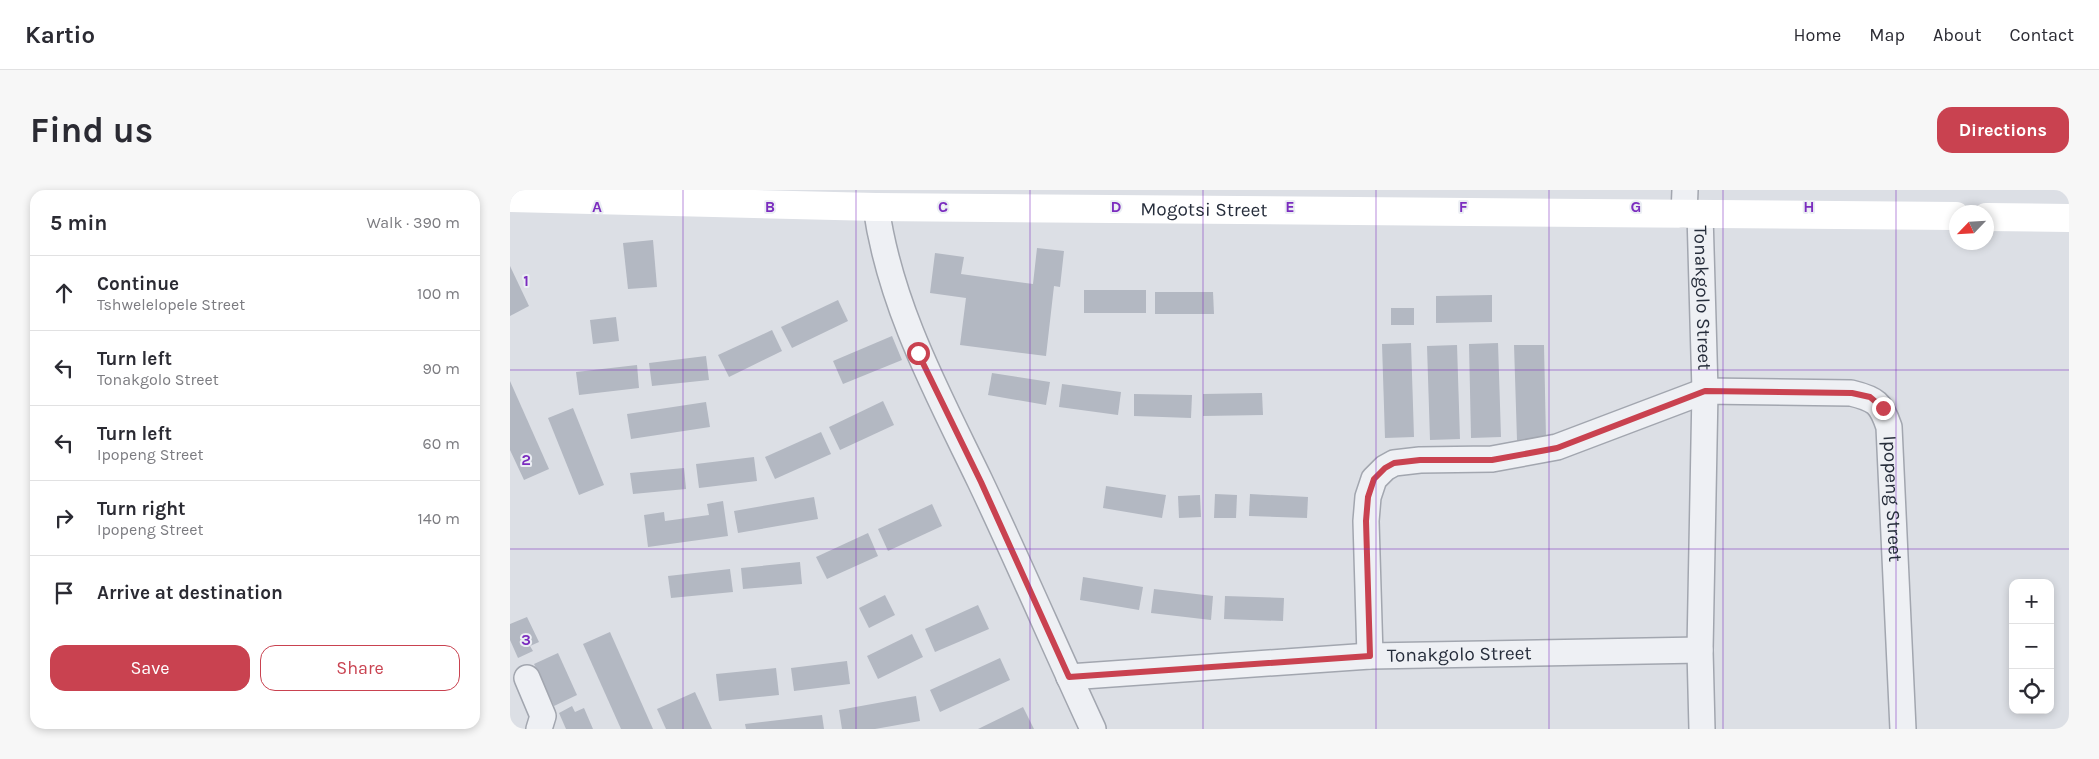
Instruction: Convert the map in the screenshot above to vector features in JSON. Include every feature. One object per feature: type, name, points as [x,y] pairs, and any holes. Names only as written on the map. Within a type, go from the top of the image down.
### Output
[{"type":"street","name":"Mogotsi Street","points":[[510,198],[876,207],[1018,199],[1690,206],[1949,216]]},
{"type":"street","name":"Tonakgolo Street","points":[[1690,206],[1705,391],[1700,650],[1702,729]]},
{"type":"street","points":[[876,207],[881,239],[891,277],[918,353],[981,482],[1092,729]]},
{"type":"street","points":[[1994,217],[2069,218]]},
{"type":"street","name":"Ipopeng Street","points":[[1370,656],[1366,521],[1368,497],[1374,479],[1385,468],[1394,463],[1420,460],[1492,460],[1557,448],[1705,391],[1852,393],[1870,397],[1883,408],[1889,427],[1892,456],[1903,729]]},
{"type":"street","name":"Tonakgolo Street","points":[[1069,677],[1370,656],[1700,650]]},
{"type":"street","points":[[527,678],[543,716],[539,729]]},
{"type":"building","points":[[653,240],[657,287],[628,289],[623,243]]},
{"type":"building","points":[[1037,248],[1064,251],[1060,287],[1054,286],[1046,356],[960,345],[966,298],[930,293],[935,253],[964,257],[961,274],[1033,284]]},
{"type":"building","points":[[510,266],[529,306],[510,316]]},
{"type":"building","points":[[1084,290],[1146,290],[1146,313],[1084,313]]},
{"type":"building","points":[[1155,292],[1213,292],[1214,314],[1155,314]]},
{"type":"building","points":[[1492,295],[1492,322],[1436,323],[1436,296]]},
{"type":"building","points":[[838,300],[848,321],[792,348],[781,327]]},
{"type":"building","points":[[1391,308],[1414,308],[1414,325],[1391,325]]},
{"type":"building","points":[[616,317],[619,341],[593,344],[590,320]]},
{"type":"building","points":[[772,330],[782,351],[729,377],[718,355]]},
{"type":"building","points":[[892,336],[902,360],[843,384],[833,361]]},
{"type":"building","points":[[1411,343],[1414,437],[1385,438],[1382,344]]},
{"type":"building","points":[[1498,343],[1501,437],[1471,438],[1469,344]]},
{"type":"building","points":[[1457,345],[1460,439],[1430,440],[1427,346]]},
{"type":"building","points":[[1514,345],[1544,345],[1546,439],[1517,440]]},
{"type":"building","points":[[706,356],[709,380],[652,386],[649,363]]},
{"type":"building","points":[[637,365],[639,388],[579,395],[576,372]]},
{"type":"building","points":[[992,373],[1050,382],[1046,405],[988,395]]},
{"type":"building","points":[[510,381],[549,469],[524,480],[510,450]]},
{"type":"building","points":[[1062,384],[1121,392],[1118,415],[1059,407]]},
{"type":"building","points":[[1262,393],[1263,415],[1203,416],[1203,394]]},
{"type":"building","points":[[1134,394],[1192,395],[1191,418],[1134,416]]},
{"type":"building","points":[[883,401],[894,425],[840,450],[829,427]]},
{"type":"building","points":[[706,402],[710,427],[631,439],[627,414]]},
{"type":"building","points":[[573,408],[604,485],[579,495],[548,418]]},
{"type":"building","points":[[821,432],[831,454],[775,479],[765,457]]},
{"type":"building","points":[[754,457],[757,481],[699,488],[696,464]]},
{"type":"building","points":[[684,468],[686,489],[633,494],[630,473]]},
{"type":"building","points":[[1106,486],[1166,495],[1162,518],[1103,508]]},
{"type":"building","points":[[1215,494],[1237,495],[1236,518],[1214,518]]},
{"type":"building","points":[[1250,494],[1308,497],[1307,518],[1249,516]]},
{"type":"building","points":[[1200,495],[1201,517],[1179,518],[1178,496]]},
{"type":"building","points":[[814,497],[818,519],[738,533],[734,511]]},
{"type":"building","points":[[723,501],[728,536],[648,547],[644,515],[664,512],[665,521],[709,515],[707,504]]},
{"type":"building","points":[[932,504],[942,526],[888,551],[878,529]]},
{"type":"building","points":[[868,533],[878,556],[827,579],[816,557]]},
{"type":"building","points":[[800,562],[802,584],[743,589],[741,568]]},
{"type":"building","points":[[730,569],[733,592],[671,598],[668,576]]},
{"type":"building","points":[[1083,577],[1143,587],[1139,610],[1080,600]]},
{"type":"building","points":[[1154,589],[1213,596],[1211,620],[1151,613]]},
{"type":"building","points":[[885,595],[895,615],[869,628],[859,608]]},
{"type":"building","points":[[1225,596],[1284,598],[1283,621],[1224,619]]},
{"type":"building","points":[[978,605],[989,629],[935,652],[925,629]]},
{"type":"building","points":[[527,617],[539,642],[530,646],[533,651],[518,658],[510,640],[510,624]]},
{"type":"building","points":[[610,632],[653,729],[621,729],[583,644]]},
{"type":"building","points":[[912,634],[923,657],[878,679],[867,656]]},
{"type":"building","points":[[558,653],[577,695],[554,706],[534,664]]},
{"type":"building","points":[[1000,658],[1010,680],[940,712],[930,690]]},
{"type":"building","points":[[847,661],[850,684],[794,691],[791,668]]},
{"type":"building","points":[[776,668],[779,695],[719,701],[716,674]]},
{"type":"building","points":[[695,692],[712,729],[666,729],[657,709]]},
{"type":"building","points":[[916,696],[920,721],[875,729],[842,729],[839,710]]},
{"type":"building","points":[[572,706],[575,712],[584,708],[593,729],[566,729],[559,713]]},
{"type":"building","points":[[1023,707],[1034,729],[978,729]]},
{"type":"building","points":[[822,715],[824,729],[746,729],[745,724]]},
{"type":"route","points":[[918,353],[981,482],[1069,677],[1370,656],[1366,521],[1368,497],[1374,479],[1385,468],[1394,463],[1420,460],[1492,460],[1557,448],[1679,403],[1705,391],[1826,391],[1852,393],[1870,397],[1883,408]]}]
